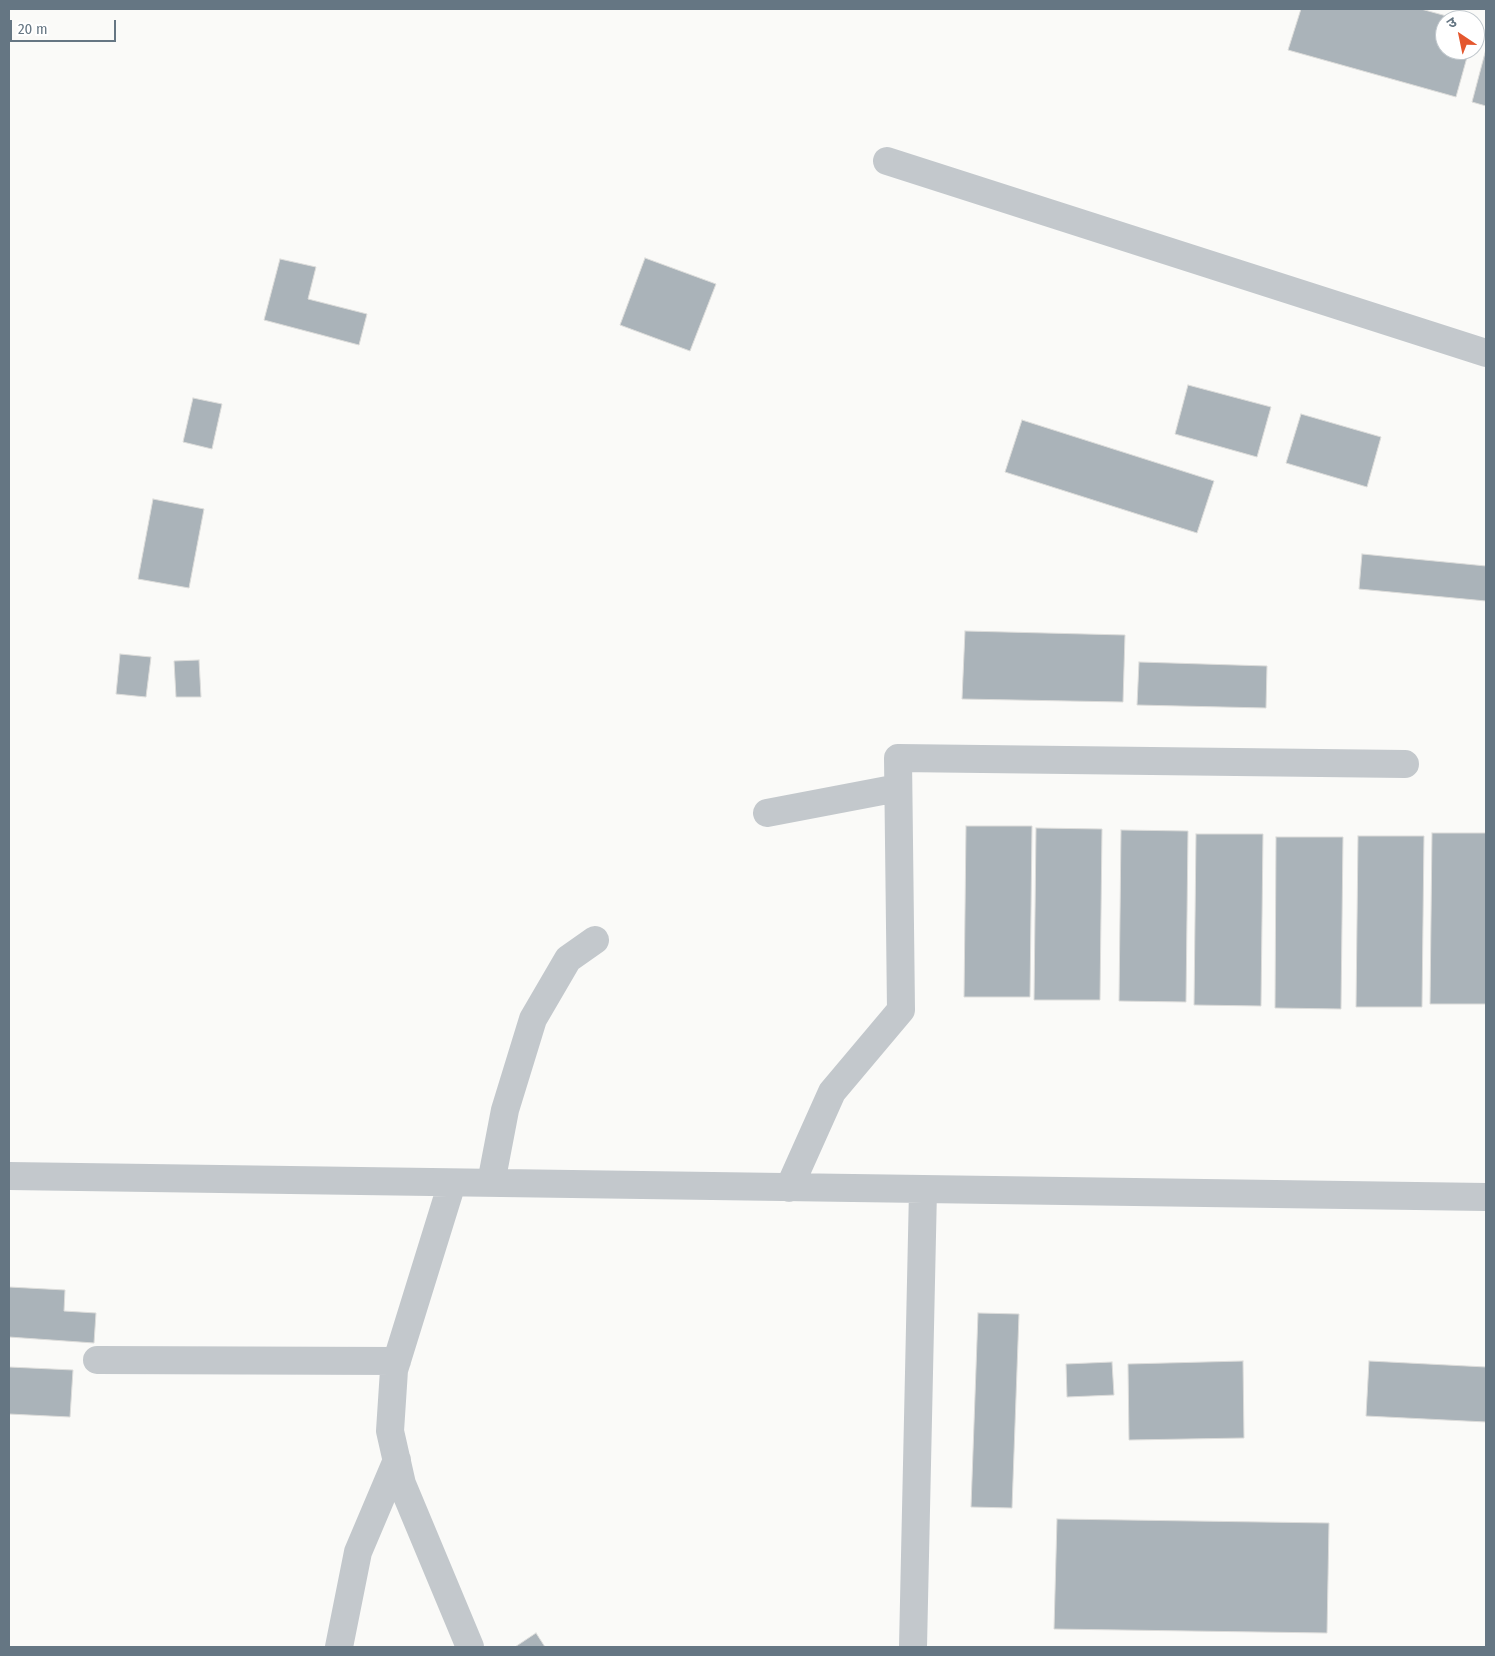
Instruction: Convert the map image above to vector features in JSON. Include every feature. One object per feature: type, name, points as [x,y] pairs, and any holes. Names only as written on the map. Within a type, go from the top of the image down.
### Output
[{"type":"street","points":[[887,161],[1486,353]]},
{"type":"street","points":[[789,1188],[832,1092],[901,1010],[898,758],[1405,764]]},
{"type":"street","points":[[767,813],[898,788]]},
{"type":"street","points":[[491,1183],[505,1110],[532,1019],[568,959],[594,940]]},
{"type":"street","points":[[9,1176],[1486,1197]]},
{"type":"street","points":[[452,1183],[394,1370],[390,1431],[402,1484],[470,1647]]},
{"type":"street","points":[[913,1647],[923,1190]]},
{"type":"street","points":[[97,1360],[397,1360]]},
{"type":"street","points":[[339,1647],[358,1552],[397,1460]]},
{"type":"building","points":[[1301,9],[1421,9],[1435,13],[1435,60],[1466,60],[1456,97],[1288,50]]},
{"type":"building","points":[[1486,49],[1486,106],[1472,102],[1483,60],[1485,60]]},
{"type":"building","points":[[645,258],[716,284],[690,351],[620,325]]},
{"type":"building","points":[[280,259],[316,267],[308,299],[367,314],[359,345],[264,320]]},
{"type":"building","points":[[1188,385],[1271,407],[1257,457],[1175,434]]},
{"type":"building","points":[[193,398],[222,404],[212,449],[183,442]]},
{"type":"building","points":[[1301,414],[1381,437],[1367,487],[1286,463]]},
{"type":"building","points":[[1022,420],[1214,481],[1197,533],[1005,472]]},
{"type":"building","points":[[153,499],[204,509],[189,588],[138,579]]},
{"type":"building","points":[[1362,554],[1486,566],[1486,601],[1359,589]]},
{"type":"building","points":[[965,631],[1125,635],[1123,702],[962,699]]},
{"type":"building","points":[[120,654],[151,657],[146,697],[116,694]]},
{"type":"building","points":[[199,660],[201,697],[176,697],[174,661]]},
{"type":"building","points":[[1139,662],[1267,666],[1266,708],[1137,705]]},
{"type":"building","points":[[966,826],[1032,826],[1030,997],[964,997]]},
{"type":"building","points":[[1036,828],[1102,829],[1100,1000],[1034,1000]]},
{"type":"building","points":[[1121,830],[1188,831],[1186,1002],[1119,1001]]},
{"type":"building","points":[[1432,833],[1486,833],[1486,1004],[1430,1004]]},
{"type":"building","points":[[1196,834],[1263,834],[1261,1006],[1194,1005]]},
{"type":"building","points":[[1358,836],[1424,836],[1422,1007],[1356,1007]]},
{"type":"building","points":[[1276,837],[1343,837],[1341,1009],[1275,1008]]},
{"type":"building","points":[[9,1287],[65,1290],[64,1311],[96,1313],[94,1343],[9,1337]]},
{"type":"building","points":[[978,1313],[1019,1314],[1012,1508],[971,1507]]},
{"type":"building","points":[[1243,1361],[1244,1438],[1129,1440],[1128,1364]]},
{"type":"building","points":[[1369,1361],[1486,1367],[1486,1422],[1366,1416]]},
{"type":"building","points":[[1112,1362],[1114,1395],[1067,1397],[1066,1364]]},
{"type":"building","points":[[9,1367],[73,1370],[70,1417],[9,1414]]},
{"type":"building","points":[[1057,1519],[1329,1523],[1327,1633],[1054,1629]]},
{"type":"building","points":[[536,1633],[545,1647],[515,1647]]}]
